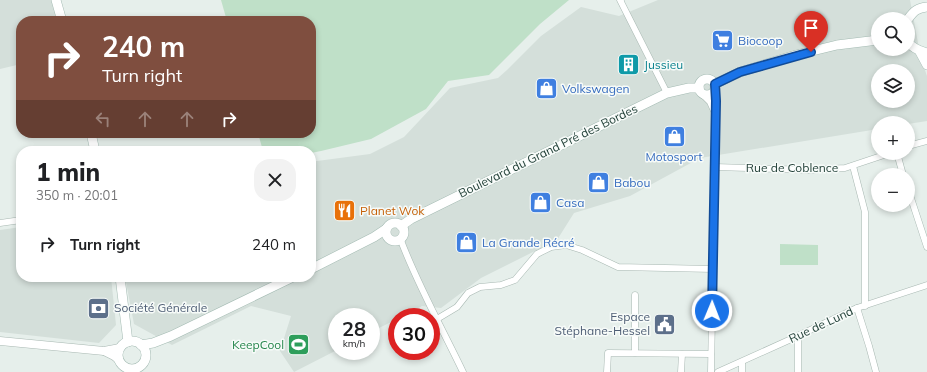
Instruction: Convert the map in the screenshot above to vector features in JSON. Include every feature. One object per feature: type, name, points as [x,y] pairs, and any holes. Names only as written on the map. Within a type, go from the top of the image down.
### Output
[{"type":"main road","points":[[56,0],[61,16]]},
{"type":"main road","points":[[915,10],[917,0]]},
{"type":"main road","points":[[915,10],[927,7]]},
{"type":"main road","points":[[716,85],[740,72],[871,37]]},
{"type":"main road","points":[[851,43],[871,41]]},
{"type":"main road","points":[[915,47],[924,52],[927,65]]},
{"type":"main road","points":[[706,78],[712,79],[716,85],[716,89],[712,94],[707,95],[701,91],[700,83],[706,78]]},
{"type":"main road","name":"Boulevard du Grand Pré des Bordes","points":[[401,226],[411,219],[667,93],[689,88],[701,91]]},
{"type":"main road","points":[[316,266],[374,237],[386,229],[391,223],[397,223],[401,226],[403,231],[400,238],[395,240],[374,237]]},
{"type":"main road","points":[[386,229],[386,234],[389,238]]},
{"type":"main road","points":[[121,282],[128,342]]},
{"type":"main road","points":[[141,345],[153,343],[171,336],[283,282]]},
{"type":"main road","points":[[146,355],[144,348],[138,342],[133,341],[122,345],[118,356],[119,360],[125,367],[130,370],[140,369],[146,355],[171,336]]},
{"type":"street","points":[[621,0],[667,93]]},
{"type":"street","points":[[711,372],[716,85]]},
{"type":"street","points":[[701,91],[710,102],[715,115]]},
{"type":"street","points":[[915,144],[927,141]]},
{"type":"street","name":"Rue de Coblence","points":[[714,167],[809,170],[845,168],[871,160]]},
{"type":"street","points":[[853,166],[865,212],[865,306]]},
{"type":"street","points":[[915,211],[927,248]]},
{"type":"street","points":[[0,224],[16,221]]},
{"type":"street","points":[[400,238],[432,308]]},
{"type":"street","points":[[440,317],[457,307],[468,293],[480,287],[501,285],[515,280],[537,254],[551,247],[566,245],[582,250],[618,267],[713,269]]},
{"type":"street","name":"Rue de Lund","points":[[718,372],[856,308],[927,286]]},
{"type":"street","points":[[635,295],[635,353]]},
{"type":"street","points":[[856,308],[876,372]]},
{"type":"street","points":[[440,325],[463,372]]},
{"type":"street","points":[[798,336],[798,372]]},
{"type":"street","points":[[0,341],[104,351],[120,348]]},
{"type":"street","points":[[104,351],[119,360]]},
{"type":"street","points":[[607,372],[608,353],[711,354]]},
{"type":"street","points":[[682,354],[682,372]]},
{"type":"street","points":[[742,362],[742,372]]},
{"type":"shaded area","points":[[0,0],[51,0],[54,4],[57,16],[16,16],[16,65],[0,69]]},
{"type":"shaded area","points":[[658,0],[910,0],[912,12],[871,12],[871,56],[915,56],[915,27],[921,59],[927,76],[927,121],[915,123],[915,116],[871,116],[871,130],[700,158],[630,196],[574,213],[557,240],[481,278],[441,308],[422,306],[418,308],[388,308],[388,324],[380,328],[380,308],[328,308],[328,355],[294,372],[280,351],[291,316],[251,306],[172,345],[134,324],[126,282],[316,282],[316,161],[370,154],[404,137],[450,88],[498,78],[541,36],[581,7],[619,16]]},
{"type":"shaded area","points":[[16,228],[16,282],[112,282],[116,325],[99,343],[0,332],[0,230]]},
{"type":"green space","points":[[221,0],[569,0],[540,24],[489,75],[448,81],[426,109],[371,139],[316,152],[316,146],[262,146],[259,138],[316,138],[316,16],[226,16]]},
{"type":"green space","points":[[780,244],[818,245],[818,265],[780,265]]},
{"type":"place","name":"Biocoop","points":[[723,41]]},
{"type":"place","name":"Jussieu","points":[[628,65]]},
{"type":"place","name":"Volkswagen","points":[[546,89]]},
{"type":"place","name":"Motosport","points":[[674,136]]},
{"type":"place","name":"Babou","points":[[598,183]]},
{"type":"place","name":"Casa","points":[[540,203]]},
{"type":"place","name":"Planet Wok","points":[[345,211]]},
{"type":"place","name":"La Grande Récré","points":[[466,243]]},
{"type":"place","name":"Société Générale","points":[[98,308]]},
{"type":"place","name":"Espace Stéphane-Hessel","points":[[665,324]]},
{"type":"place","name":"KeepCool","points":[[299,345]]},
{"type":"route","points":[[712,311],[716,101],[715,84],[740,72],[811,52]]}]
